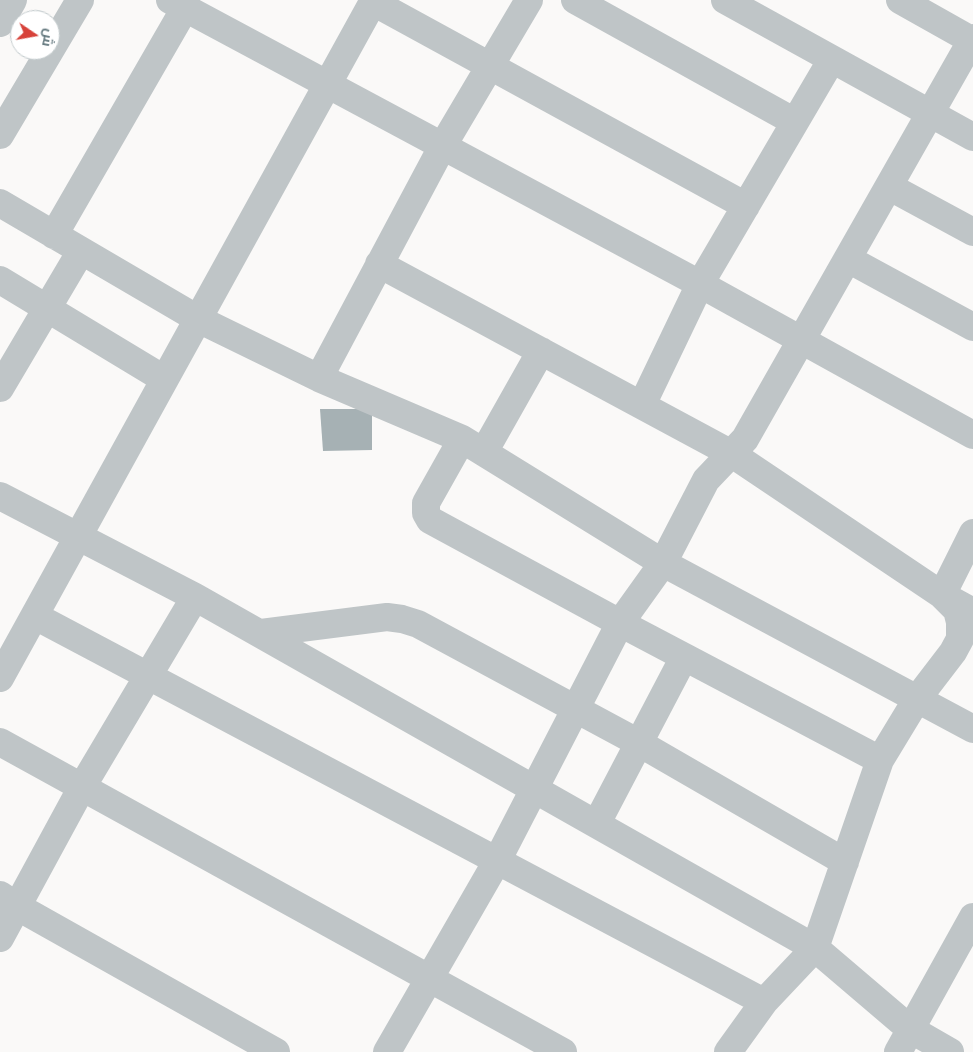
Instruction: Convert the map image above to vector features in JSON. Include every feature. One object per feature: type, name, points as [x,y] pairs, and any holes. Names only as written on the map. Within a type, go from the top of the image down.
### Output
[{"type":"street","points":[[0,23],[13,0]]},
{"type":"street","points":[[0,135],[80,0]]},
{"type":"street","points":[[318,378],[442,147],[529,0]]},
{"type":"street","points":[[575,0],[795,122]]},
{"type":"street","points":[[725,0],[973,137]]},
{"type":"street","points":[[387,1052],[497,861],[620,623],[663,563],[706,480],[745,439],[972,40],[900,0]]},
{"type":"street","points":[[0,678],[374,1],[746,206]]},
{"type":"street","points":[[54,235],[177,4],[700,284],[973,435]]},
{"type":"street","points":[[642,405],[700,284],[832,59]]},
{"type":"street","points":[[890,187],[973,232]]},
{"type":"street","points":[[0,203],[198,319],[318,378],[473,445],[663,563],[973,729]]},
{"type":"street","points":[[0,388],[81,251]]},
{"type":"street","points":[[848,259],[973,328]]},
{"type":"street","points":[[379,264],[732,454],[942,595],[973,612]]},
{"type":"street","points":[[0,280],[164,379]]},
{"type":"street","points":[[541,351],[473,445],[426,503],[426,512],[430,520],[880,760]]},
{"type":"street","points":[[0,496],[196,597],[261,633],[597,822],[815,948],[904,1041],[950,1052]]},
{"type":"street","points":[[942,595],[973,532]]},
{"type":"street","points":[[728,1052],[764,1002],[815,948],[880,760],[917,699],[953,652],[960,639],[960,622],[956,610],[942,595]]},
{"type":"street","points":[[0,938],[9,901],[82,787],[196,597]]},
{"type":"street","points":[[35,616],[764,1002]]},
{"type":"street","points":[[261,633],[388,617],[418,624],[639,743],[845,862]]},
{"type":"street","points":[[597,822],[684,657]]},
{"type":"street","points":[[0,742],[563,1052]]},
{"type":"street","points":[[9,901],[276,1052]]},
{"type":"street","points":[[904,1041],[973,918]]},
{"type":"building","points":[[320,409],[372,409],[372,450],[323,451]]}]
